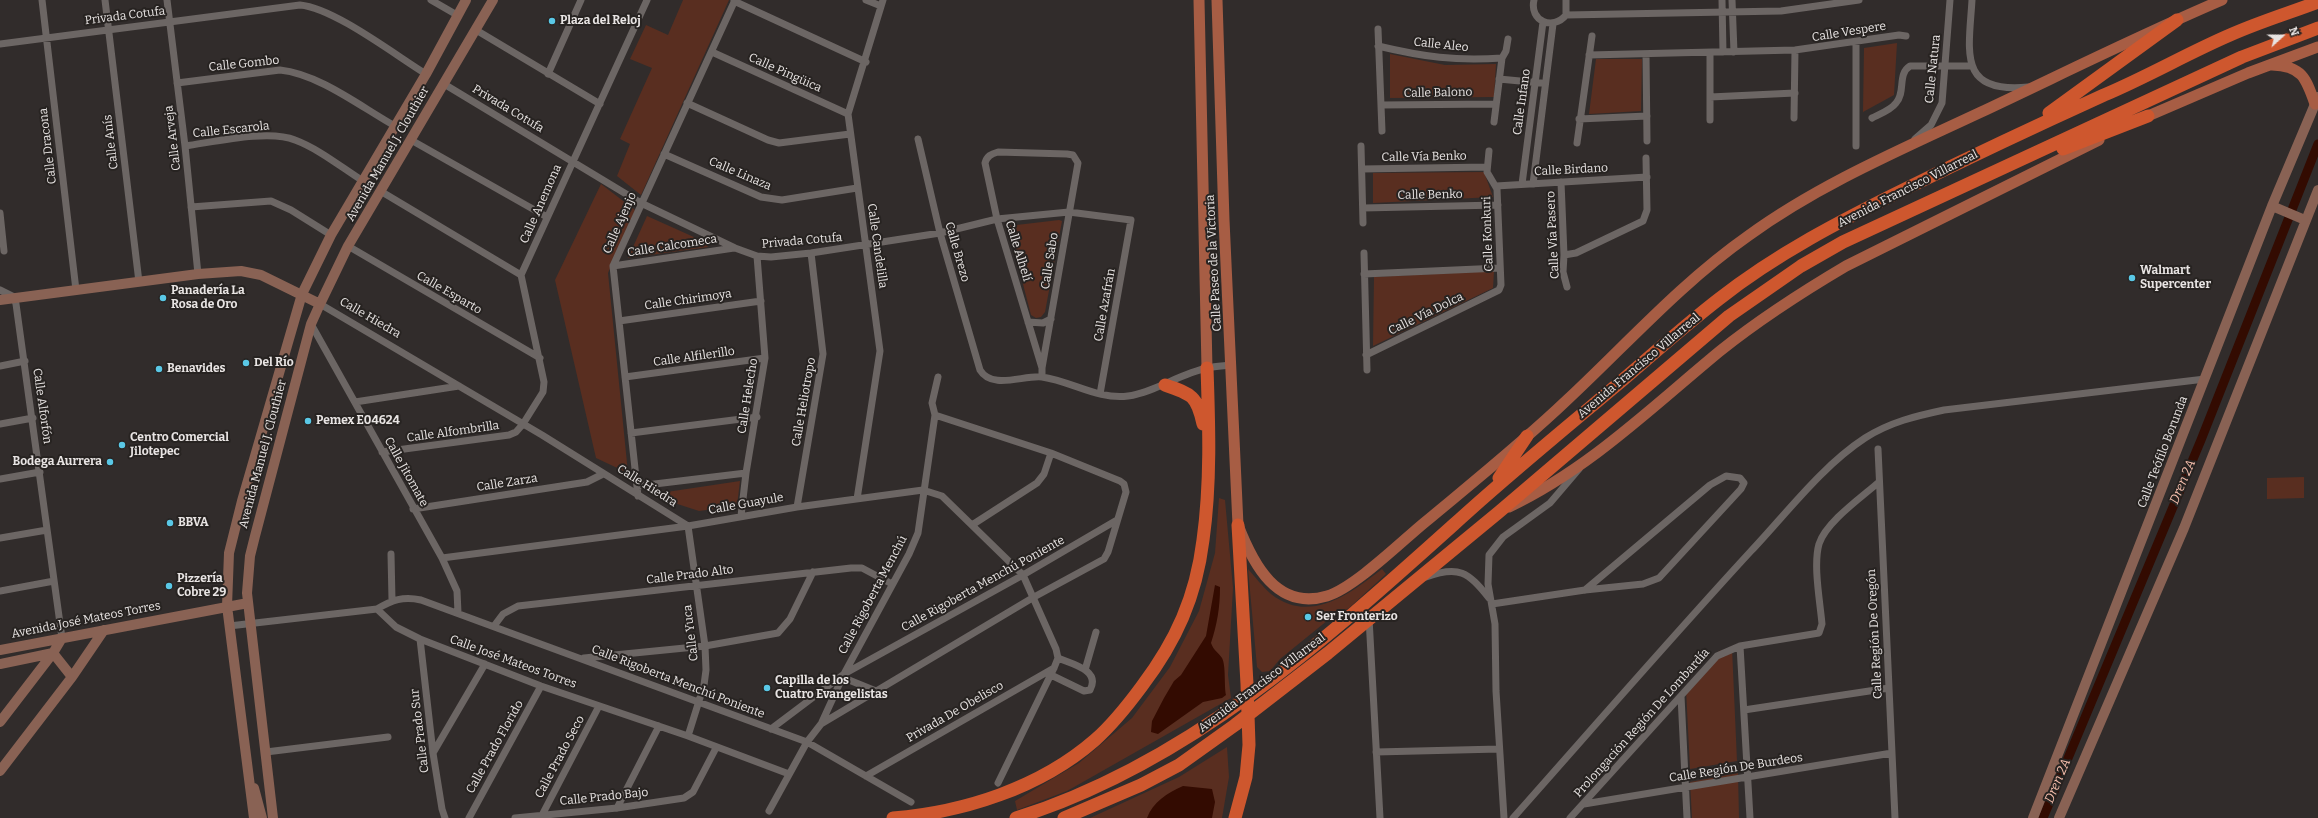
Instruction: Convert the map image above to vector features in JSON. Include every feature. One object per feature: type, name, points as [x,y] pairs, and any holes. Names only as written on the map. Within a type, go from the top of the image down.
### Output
[{"type":"highway","name":"Avenida Francisco Villarreal","points":[[1016,818],[1078,797],[1115,780],[1168,750],[1225,714],[1300,656],[1372,597],[1490,492],[1720,298],[1763,268],[1870,207],[2028,129],[2108,94],[2231,34],[2318,2]]},
{"type":"highway","points":[[2028,129],[2177,20]]},
{"type":"highway","name":"Avenida Francisco Villarreal","points":[[1064,818],[1096,805],[1179,765],[1211,743],[1322,657],[1499,512],[1729,316],[1770,287],[1843,242],[2242,57],[2318,28]]},
{"type":"highway","points":[[1997,171],[2016,167],[2148,116]]},
{"type":"highway","points":[[893,818],[938,812],[1001,794],[1034,780],[1067,761],[1094,740],[1116,719],[1161,662],[1180,628],[1193,586],[1203,542],[1208,500],[1209,444],[1207,368]]},
{"type":"highway","points":[[1165,385],[1183,391],[1196,401],[1209,444]]},
{"type":"highway","points":[[1490,492],[1527,436]]},
{"type":"highway","points":[[1235,818],[1246,777],[1248,744],[1247,684],[1238,525]]},
{"type":"highway","points":[[1074,818],[1096,805]]},
{"type":"main road","name":"Calle Paseo de la Victoria","points":[[1198,0],[1207,368]]},
{"type":"main road","name":"Calle Paseo de la Victoria","points":[[1217,0],[1224,220],[1232,365],[1238,525]]},
{"type":"main road","points":[[1238,525],[1255,564],[1271,583],[1284,594],[1297,598],[1325,596],[1338,591],[1392,550],[1527,436],[1694,279],[1747,236],[1804,200],[1903,149],[2222,0]]},
{"type":"main road","points":[[1499,512],[1540,492],[1583,464],[1648,413],[1721,351],[1779,307],[1811,286],[1846,266],[2148,116],[2269,65],[2318,47]]},
{"type":"main road","points":[[2269,65],[2285,65],[2298,72],[2306,80],[2317,100]]},
{"type":"street","name":"Calle Dracona","points":[[42,0],[76,290]]},
{"type":"street","name":"Calle Anís","points":[[105,0],[139,282]]},
{"type":"street","name":"Calle Arveja","points":[[167,0],[186,146],[198,274]]},
{"type":"street","points":[[431,0],[458,15]]},
{"type":"street","name":"Avenida Manuel J. Clouthier","points":[[254,818],[227,606],[230,553],[268,408],[302,294],[331,235],[426,74],[466,0]]},
{"type":"street","name":"Avenida Manuel J. Clouthier","points":[[273,818],[249,624],[248,603],[250,556],[311,324],[348,246],[382,192],[493,0]]},
{"type":"street","points":[[548,74],[581,0]]},
{"type":"street","name":"Calle Anemona","points":[[521,275],[572,160],[600,104],[647,0]]},
{"type":"street","points":[[866,0],[882,3]]},
{"type":"street","points":[[1534,0],[1534,13],[1543,22],[1553,24],[1561,20],[1566,15],[1733,12],[1800,9],[1859,0]]},
{"type":"street","points":[[1566,0],[1566,15]]},
{"type":"street","points":[[1722,0],[1723,52]]},
{"type":"street","points":[[1732,0],[1734,52]]},
{"type":"street","name":"Calle Natura","points":[[1903,149],[1931,124],[1942,103],[1950,0]]},
{"type":"street","points":[[1972,0],[1969,54],[1971,66],[1985,83],[1995,87],[2009,89],[2036,87]]},
{"type":"street","points":[[735,1],[866,62]]},
{"type":"street","name":"Calle Ajenjo","points":[[638,496],[613,266],[735,1]]},
{"type":"street","name":"Calle Candelilla","points":[[857,499],[880,351],[848,114],[866,62],[882,3]]},
{"type":"street","name":"Privada Cotufa","points":[[0,44],[300,5],[312,6],[333,16],[426,74]]},
{"type":"street","name":"Calle Infano","points":[[1522,184],[1543,22]]},
{"type":"street","name":"Calle Infano","points":[[1532,184],[1553,24]]},
{"type":"street","points":[[1378,29],[1382,131]]},
{"type":"street","points":[[476,30],[600,104]]},
{"type":"street","name":"Calle Vespere","points":[[1589,55],[1795,50],[1899,35],[1906,36]]},
{"type":"street","points":[[1577,143],[1579,119],[1592,36]]},
{"type":"street","points":[[1494,122],[1502,58],[1508,39]]},
{"type":"street","points":[[1856,42],[1856,146]]},
{"type":"street","name":"Calle Aleo","points":[[1378,46],[1434,58],[1474,60],[1502,58]]},
{"type":"street","points":[[1794,118],[1795,50]]},
{"type":"street","name":"Calle Pingüica","points":[[712,52],[848,114]]},
{"type":"street","points":[[1710,53],[1710,120]]},
{"type":"street","points":[[1646,54],[1647,141]]},
{"type":"street","points":[[1872,118],[1893,107],[1897,102],[1900,97],[1906,69],[1915,65],[1971,66]]},
{"type":"street","name":"Calle Gombo","points":[[177,83],[280,70],[291,71],[316,80],[395,126]]},
{"type":"street","points":[[1499,79],[1545,83]]},
{"type":"street","name":"Privada Cotufa","points":[[444,84],[641,203],[735,248],[757,256],[771,257],[811,253],[940,233],[997,219],[1069,212],[1131,220]]},
{"type":"street","points":[[1710,97],[1795,92]]},
{"type":"street","name":"Calle Teófilo Borunda","points":[[2033,818],[2205,379],[2276,208],[2317,100]]},
{"type":"street","points":[[687,103],[768,140],[779,143],[850,134]]},
{"type":"street","name":"Calle Balono","points":[[1381,105],[1496,104]]},
{"type":"street","points":[[1579,119],[1647,116]]},
{"type":"street","name":"Calle Escarola","points":[[186,146],[265,136],[281,136],[294,139],[363,181]]},
{"type":"street","name":"Calle Brezo","points":[[918,139],[940,233],[980,370],[984,376],[995,380],[1042,377]]},
{"type":"street","points":[[411,140],[547,217]]},
{"type":"street","points":[[1361,146],[1363,223]]},
{"type":"street","points":[[1487,167],[1490,151]]},
{"type":"street","name":"Calle Alhelí","points":[[1042,368],[997,219],[985,163],[986,158],[991,154],[998,152],[1067,154]]},
{"type":"street","name":"Calle Linaza","points":[[664,154],[761,197],[772,199],[782,200],[857,188]]},
{"type":"street","name":"Calle Sabo","points":[[1042,377],[1042,368],[1078,163],[1073,154],[1067,154]]},
{"type":"street","points":[[1564,254],[1576,253],[1643,220],[1647,210],[1646,158]]},
{"type":"street","name":"Calle Vía Benko","points":[[1362,169],[1487,167]]},
{"type":"street","name":"Calle Konkuri","points":[[1487,167],[1488,175],[1496,186],[1498,205],[1501,285],[1495,294]]},
{"type":"street","name":"Calle Birdano","points":[[1496,186],[1647,177]]},
{"type":"street","name":"Calle Vía Pasero","points":[[1561,182],[1564,254],[1563,272],[1567,287]]},
{"type":"street","points":[[2059,818],[2184,528],[2246,376],[2303,219],[2318,190]]},
{"type":"street","points":[[382,192],[521,275],[544,382],[543,392],[523,424]]},
{"type":"street","points":[[191,206],[271,201],[292,210],[331,235]]},
{"type":"street","name":"Calle Benko","points":[[1363,208],[1498,205]]},
{"type":"street","points":[[2276,208],[2303,219]]},
{"type":"street","points":[[0,213],[4,251]]},
{"type":"street","name":"Calle Azafrán","points":[[1100,394],[1131,220]]},
{"type":"street","name":"Calle Esparto","points":[[348,246],[540,358]]},
{"type":"street","name":"Calle Calcomeca","points":[[613,266],[735,248]]},
{"type":"street","name":"Calle Heliotropo","points":[[796,507],[823,354],[811,253]]},
{"type":"street","points":[[1364,253],[1367,370]]},
{"type":"street","name":"Calle Helecho","points":[[741,516],[746,473],[757,417],[765,358],[757,256]]},
{"type":"street","points":[[1364,274],[1500,268]]},
{"type":"street","name":"Calle Hiedra","points":[[0,300],[198,274],[248,271],[302,294],[320,304],[523,424],[688,526]]},
{"type":"street","points":[[0,290],[14,298]]},
{"type":"street","name":"Calle Vía Dolca","points":[[1366,355],[1495,294]]},
{"type":"street","name":"Calle Alforfón","points":[[14,298],[33,418],[62,638]]},
{"type":"street","name":"Calle Chirimoya","points":[[619,321],[761,301]]},
{"type":"street","points":[[1028,322],[1043,323],[1051,319]]},
{"type":"street","name":"Calle Jitomate","points":[[311,324],[413,509],[442,558],[457,590],[458,613]]},
{"type":"street","name":"Calle Alfilerillo","points":[[625,377],[765,358]]},
{"type":"street","points":[[0,366],[24,361]]},
{"type":"street","points":[[1042,377],[1100,394],[1127,396],[1165,385],[1207,368],[1232,365]]},
{"type":"street","name":"Calle Rigoberta Menchú","points":[[821,724],[844,676],[918,533],[935,415],[932,403],[938,376]]},
{"type":"street","points":[[1513,818],[1712,593],[1797,501],[1830,467],[1865,438],[1904,419],[1944,410],[2205,379]]},
{"type":"street","points":[[355,402],[459,386]]},
{"type":"street","points":[[769,811],[807,742],[821,724],[1034,597],[1104,559],[1108,552],[1126,492],[1124,484],[1051,453],[935,415]]},
{"type":"street","points":[[631,433],[757,417]]},
{"type":"street","points":[[0,424],[33,418]]},
{"type":"street","name":"Calle Alfombrilla","points":[[382,452],[509,435],[516,432],[523,424]]},
{"type":"street","name":"Calle Región De Oregón","points":[[1878,449],[1895,818]]},
{"type":"street","points":[[972,525],[1037,483],[1044,474],[1051,453]]},
{"type":"street","points":[[1504,818],[1499,749],[1495,624],[1491,601],[1488,565],[1489,555],[1495,545],[1550,503],[1583,464]]},
{"type":"street","points":[[0,479],[40,472]]},
{"type":"street","points":[[638,486],[746,473]]},
{"type":"street","name":"Calle Zarza","points":[[413,509],[587,482],[603,474]]},
{"type":"street","points":[[1491,601],[1643,584],[1660,578],[1741,489],[1744,483],[1740,478],[1726,476],[1710,485],[1585,590]]},
{"type":"street","name":"Prolongación Región De Lombardía","points":[[1570,818],[1717,656],[1740,646],[1815,634],[1822,630],[1817,557],[1820,542],[1836,520],[1879,482]]},
{"type":"street","name":"Calle Guayule","points":[[442,558],[688,526],[796,507],[923,490],[942,496],[1023,575]]},
{"type":"street","name":"Calle Rigoberta Menchú Poniente","points":[[377,609],[392,600],[409,598],[494,626],[771,729],[844,676],[1117,520]]},
{"type":"street","name":"Calle Yuca","points":[[688,526],[705,646],[706,670],[688,736]]},
{"type":"street","points":[[0,538],[47,530]]},
{"type":"street","points":[[391,554],[392,600]]},
{"type":"street","name":"Calle Prado Alto","points":[[494,626],[503,614],[518,606],[813,572],[862,568],[892,584]]},
{"type":"street","points":[[1416,580],[1440,572],[1458,570],[1473,580],[1491,601]]},
{"type":"street","points":[[582,658],[705,646],[778,632],[790,619],[813,572]]},
{"type":"street","points":[[998,783],[1058,658],[1056,649],[1023,575]]},
{"type":"street","points":[[0,591],[54,581]]},
{"type":"street","name":"Avenida José Mateos Torres","points":[[0,650],[248,603]]},
{"type":"street","points":[[229,626],[377,609]]},
{"type":"street","name":"Calle José Mateos Torres","points":[[377,609],[396,627],[420,640],[541,686],[688,736],[716,748],[789,774]]},
{"type":"street","points":[[1369,617],[1380,818]]},
{"type":"street","points":[[0,771],[72,677],[104,630]]},
{"type":"street","points":[[1086,670],[1096,632]]},
{"type":"street","points":[[0,722],[53,653],[62,638]]},
{"type":"street","name":"Calle Prado Sur","points":[[420,640],[433,753],[442,809],[445,818]]},
{"type":"street","points":[[1740,646],[1750,818]]},
{"type":"street","points":[[53,653],[72,677]]},
{"type":"street","points":[[0,664],[53,653]]},
{"type":"street","points":[[1051,675],[1087,691],[1093,682],[1091,675],[1086,670],[1058,658]]},
{"type":"street","points":[[433,753],[485,664]]},
{"type":"street","name":"Privada De Obelisco","points":[[866,776],[1054,668]]},
{"type":"street","points":[[844,676],[876,691]]},
{"type":"street","name":"Calle Prado Florido","points":[[469,818],[541,686]]},
{"type":"street","points":[[1744,710],[1889,688]]},
{"type":"street","points":[[1681,696],[1687,818]]},
{"type":"street","name":"Calle Prado Seco","points":[[541,817],[599,706]]},
{"type":"street","points":[[617,808],[659,726]]},
{"type":"street","points":[[771,729],[807,742],[910,802]]},
{"type":"street","points":[[266,752],[388,737]]},
{"type":"street","name":"Calle Prado Bajo","points":[[515,818],[541,817],[678,800],[689,796],[693,792],[716,748]]},
{"type":"street","points":[[1376,752],[1499,749]]},
{"type":"street","name":"Calle Región De Burdeos","points":[[1584,804],[1892,753]]},
{"type":"street","points":[[248,774],[258,801],[262,818]]},
{"type":"shaded area","points":[[683,0],[729,0],[641,195],[617,176],[630,144],[620,139],[652,68],[630,59],[646,25],[668,35]]},
{"type":"shaded area","points":[[1897,43],[1894,95],[1863,112],[1864,48]]},
{"type":"shaded area","points":[[1390,54],[1445,65],[1496,64],[1494,97],[1390,98]]},
{"type":"shaded area","points":[[1596,59],[1642,59],[1641,111],[1589,114]]},
{"type":"shaded area","points":[[1484,172],[1493,197],[1373,203],[1373,173]]},
{"type":"shaded area","points":[[601,184],[635,210],[608,273],[628,473],[596,458],[555,280]]},
{"type":"shaded area","points":[[647,216],[705,242],[708,247],[628,258]]},
{"type":"shaded area","points":[[1059,220],[1062,221],[1045,312],[1041,317],[1036,318],[1031,315],[1008,226]]},
{"type":"shaded area","points":[[1494,271],[1493,288],[1373,346],[1374,277]]},
{"type":"shaded area","points":[[2304,477],[2304,498],[2267,499],[2267,478]]},
{"type":"shaded area","points":[[740,481],[737,506],[699,511],[659,498],[658,495],[660,493]]},
{"type":"shaded area","points":[[1219,498],[1225,500],[1233,588],[1228,675],[1231,698],[1067,791],[1017,810],[1015,801],[1079,763],[1132,718],[1170,667],[1199,611],[1215,553]]},
{"type":"shaded area","points":[[1248,569],[1271,594],[1286,603],[1300,607],[1315,606],[1344,596],[1382,569],[1386,574],[1349,608],[1333,616],[1280,659],[1270,671],[1262,672],[1257,667]]},
{"type":"shaded area","points":[[1215,585],[1220,587],[1219,609],[1211,643],[1223,661],[1226,695],[1222,698],[1203,702],[1158,734],[1151,732],[1152,721],[1164,698],[1174,681],[1181,675],[1206,636]]},
{"type":"shaded area","points":[[1732,648],[1737,761],[1690,769],[1686,689],[1719,651]]},
{"type":"shaded area","points":[[1227,747],[1229,777],[1222,818],[1090,818],[1179,777]]},
{"type":"shaded area","points":[[1738,773],[1739,818],[1692,818],[1690,782]]},
{"type":"shaded area","points":[[1183,786],[1212,789],[1215,802],[1212,818],[1147,818],[1153,807],[1161,799]]},
{"type":"waterway","name":"Dren 2A","points":[[2043,818],[2201,440],[2318,144]]},
{"type":"place","name":"Plaza del Reloj","points":[[552,21]]},
{"type":"place","name":"Walmart Supercenter","points":[[2132,278]]},
{"type":"place","name":"Panadería La Rosa de Oro","points":[[163,298]]},
{"type":"place","name":"Del Río","points":[[246,363]]},
{"type":"place","name":"Benavides","points":[[159,369]]},
{"type":"place","name":"Pemex E04624","points":[[308,421]]},
{"type":"place","name":"Centro Comercial Jilotepec","points":[[122,445]]},
{"type":"place","name":"Bodega Aurrera","points":[[110,462]]},
{"type":"place","name":"BBVA","points":[[170,523]]},
{"type":"place","name":"Pizzería Cobre 29","points":[[169,586]]},
{"type":"place","name":"Ser Fronterizo","points":[[1308,617]]},
{"type":"place","name":"Capilla de los Cuatro Evangelistas","points":[[767,688]]}]
